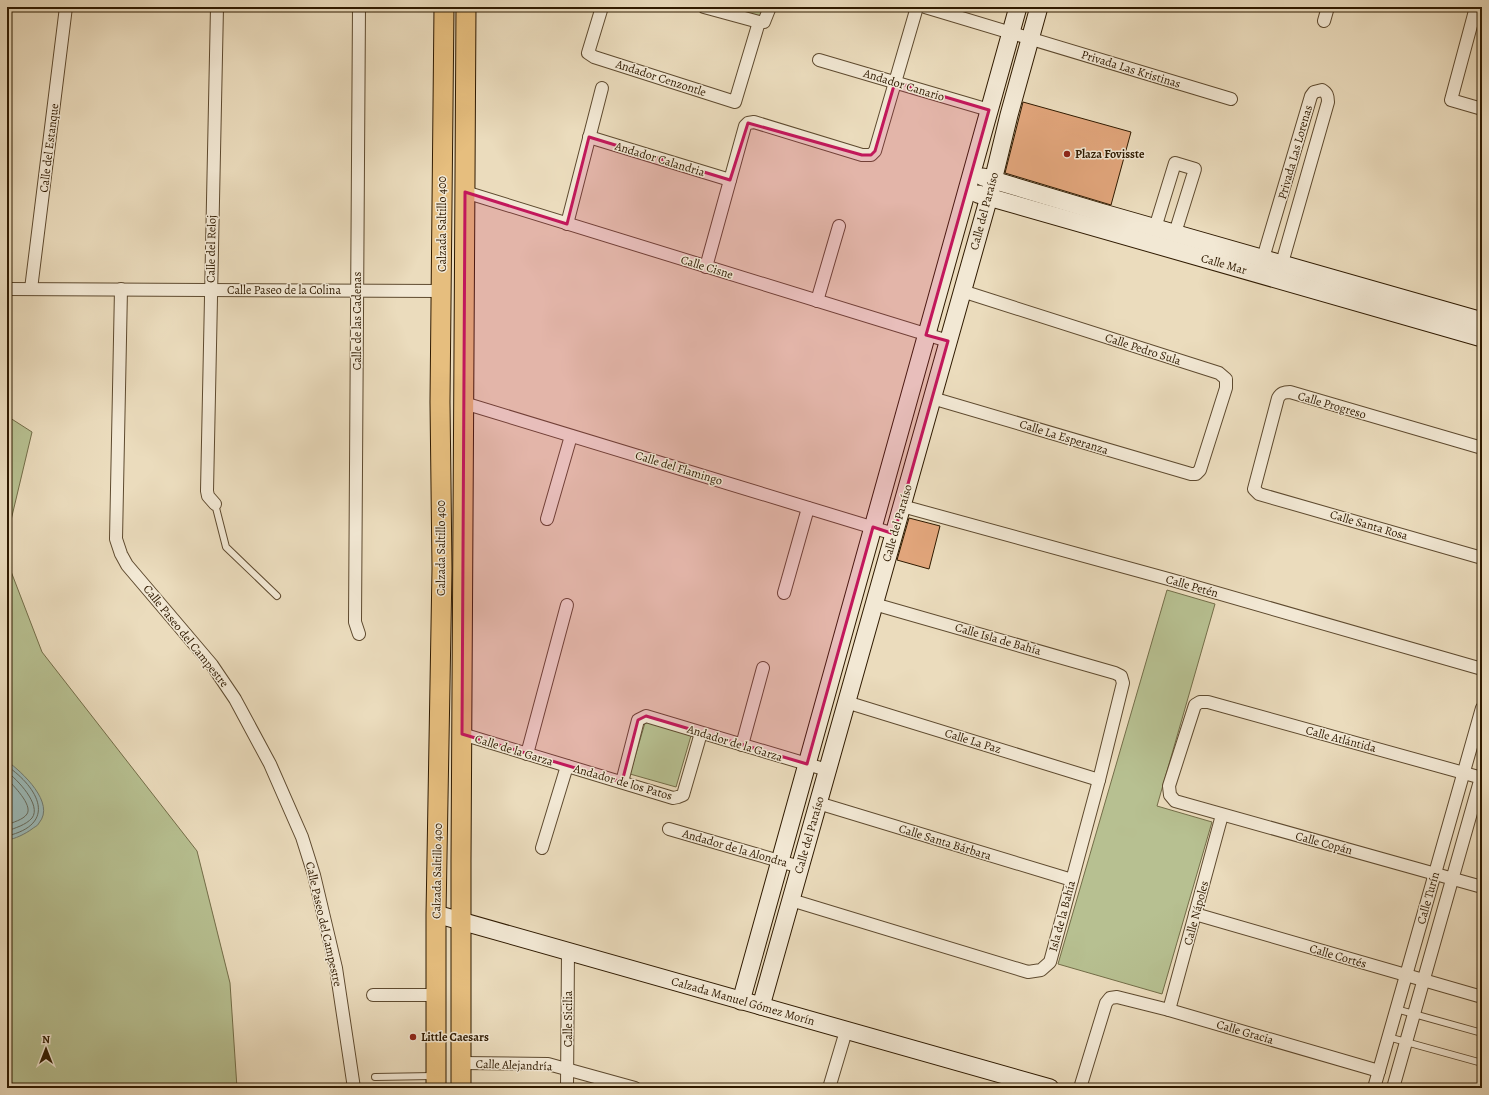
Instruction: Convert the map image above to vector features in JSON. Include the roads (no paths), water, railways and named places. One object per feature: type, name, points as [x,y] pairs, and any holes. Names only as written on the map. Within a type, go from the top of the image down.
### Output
[{"type":"main road","name":"Calzada Saltillo 400","points":[[436,1082],[436,914],[442,569],[440,402],[444,7]]},
{"type":"main road","name":"Calzada Saltillo 400","points":[[461,1088],[466,7]]},
{"type":"street","name":"Calle del Estanque","points":[[32,289],[66,7]]},
{"type":"street","name":"Calle del Reloj","points":[[215,504],[208,496],[207,491],[217,7]]},
{"type":"street","name":"Calle de las Cadenas","points":[[359,7],[355,622],[360,634]]},
{"type":"street","name":"Andador Cenzontle","points":[[602,7],[588,53],[594,57],[735,102],[761,22]]},
{"type":"street","points":[[709,8],[761,22],[770,7]]},
{"type":"street","points":[[706,267],[745,126],[748,123],[754,122],[862,155],[871,155],[875,151],[917,7]]},
{"type":"street","name":"Privada Las Kristinas","points":[[925,7],[1232,99]]},
{"type":"street","name":"Calle del Paraíso","points":[[741,1000],[1018,7]]},
{"type":"street","name":"Calle del Paraíso","points":[[761,1006],[989,197],[1039,7]]},
{"type":"street","points":[[1324,21],[1328,7]]},
{"type":"street","points":[[1476,7],[1451,100],[1482,109]]},
{"type":"street","name":"Andador Canario","points":[[819,60],[989,110]]},
{"type":"street","points":[[567,224],[602,88]]},
{"type":"street","name":"Privada Las Lorenas","points":[[1261,266],[1311,96],[1314,92],[1322,90],[1326,92],[1328,102],[1279,272]]},
{"type":"street","name":"Andador Calandria","points":[[589,137],[730,180]]},
{"type":"street","points":[[1155,228],[1175,162],[1195,169],[1175,233]]},
{"type":"street","name":"Calle Mar","points":[[971,173],[1175,233],[1261,266],[1482,338]]},
{"type":"street","name":"Calle Mar","points":[[966,191],[1261,266]]},
{"type":"street","name":"Calle Cisne","points":[[465,192],[948,341]]},
{"type":"street","points":[[817,301],[838,226]]},
{"type":"street","name":"Calle Mar","points":[[1279,272],[1482,321]]},
{"type":"street","name":"Calle Paseo de la Colina","points":[[7,289],[441,291]]},
{"type":"street","name":"Calle Paseo del Campestre","points":[[121,289],[116,538],[121,554],[127,565],[212,665],[235,699],[270,764],[302,837],[314,875],[336,968],[345,1017],[354,1088]]},
{"type":"street","name":"Calle Pedro Sula","points":[[962,291],[1223,375],[1226,379],[1226,388],[1200,470],[1196,474]]},
{"type":"street","name":"Calle Progreso","points":[[1256,492],[1254,489],[1278,398],[1285,392],[1290,392],[1482,448]]},
{"type":"street","name":"Calle La Esperanza","points":[[932,398],[1183,472],[1196,474]]},
{"type":"street","name":"Calle del Flamingo","points":[[464,404],[894,534]]},
{"type":"street","points":[[547,519],[571,436]]},
{"type":"street","name":"Calle Santa Rosa","points":[[1256,492],[1482,558]]},
{"type":"street","name":"Calle Petén","points":[[902,506],[1180,582],[1482,669]]},
{"type":"street","points":[[784,594],[808,508]]},
{"type":"street","name":"Calle Isla de Bahía","points":[[874,604],[1115,673],[1121,676]]},
{"type":"street","points":[[527,754],[567,605]]},
{"type":"street","points":[[742,745],[763,668]]},
{"type":"street","name":"Isla de la Bahía","points":[[791,900],[1028,972],[1041,970],[1050,962],[1099,780],[1123,683],[1121,676]]},
{"type":"street","name":"Calle La Paz","points":[[846,702],[1099,780]]},
{"type":"street","name":"Calle Atlántida","points":[[1170,794],[1169,786],[1196,705],[1200,702],[1216,704],[1482,776]]},
{"type":"street","name":"Calle Turín","points":[[1374,1088],[1482,708]]},
{"type":"street","name":"Andador de la Garza","points":[[622,782],[638,720],[646,716],[827,770]]},
{"type":"street","name":"Andador de los Patos","points":[[567,766],[673,798],[678,797],[682,795],[701,732]]},
{"type":"street","name":"Calle de la Garza","points":[[462,734],[567,766]]},
{"type":"street","points":[[542,848],[567,766]]},
{"type":"street","name":"Calle Turín","points":[[1393,1088],[1482,776]]},
{"type":"street","name":"Calle Copán","points":[[1170,794],[1175,801],[1482,887]]},
{"type":"street","name":"Calle Santa Bárbara","points":[[818,803],[1072,880]]},
{"type":"street","name":"Calle Nápoles","points":[[1169,1010],[1222,815]]},
{"type":"street","name":"Andador de la Alondra","points":[[669,829],[800,867]]},
{"type":"street","name":"Calzada Manuel Gómez Morín","points":[[436,914],[1050,1088]]},
{"type":"street","name":"Calle Cortés","points":[[1195,914],[1482,997]]},
{"type":"street","name":"Calle Sicilia","points":[[567,1088],[568,951]]},
{"type":"street","points":[[373,995],[436,995]]},
{"type":"street","name":"Calle Gracia","points":[[1080,1088],[1106,1003],[1110,998],[1117,997],[1169,1010],[1379,1070]]},
{"type":"street","points":[[829,1088],[846,1031]]},
{"type":"street","name":"Calle Alejandría","points":[[461,1063],[548,1064],[635,1088]]},
{"type":"lane","points":[[215,504],[226,547],[277,596]]},
{"type":"lane","points":[[1396,1009],[1482,1033]]},
{"type":"lane","points":[[1388,1037],[1482,1063]]},
{"type":"lane","points":[[375,1077],[436,1082]]},
{"type":"water","points":[[7,761],[28,780],[35,789],[43,806],[43,815],[38,825],[13,839],[7,840]]},
{"type":"place","name":"Plaza Fovisste","points":[[1067,154]]},
{"type":"place","name":"Little Caesars","points":[[413,1037]]}]
